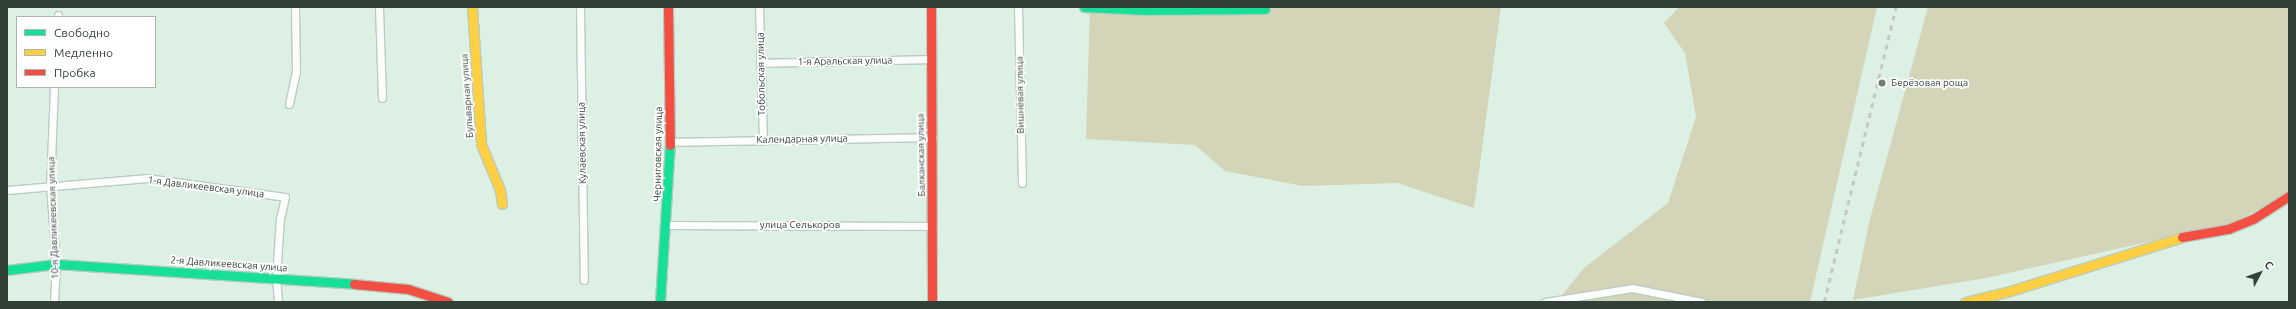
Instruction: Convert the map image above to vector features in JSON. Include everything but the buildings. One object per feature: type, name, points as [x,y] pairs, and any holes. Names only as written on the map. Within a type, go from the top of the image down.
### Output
[{"type":"street","points":[[289,104],[296,72],[295,7]]},
{"type":"street","points":[[379,7],[382,98]]},
{"type":"street","name":"Бульварная улица","points":[[472,7],[481,144],[500,190],[502,204]]},
{"type":"street","name":"Кулаевская улица","points":[[580,7],[584,280]]},
{"type":"street","name":"Черниговская улица","points":[[660,302],[667,225],[670,142],[668,7]]},
{"type":"street","name":"Тобольская улица","points":[[759,7],[763,140]]},
{"type":"street","name":"Балканская улица","points":[[931,7],[930,59],[933,137],[932,302]]},
{"type":"street","name":"Вишнёвая улица","points":[[1018,7],[1022,183]]},
{"type":"street","points":[[1084,7],[1145,10],[1265,10]]},
{"type":"street","name":"1-я Аральская улица","points":[[760,63],[930,59]]},
{"type":"street","name":"10-я Давликеевская улица","points":[[54,88],[50,185],[56,264],[54,302]]},
{"type":"street","name":"Календарная улица","points":[[670,142],[933,137]]},
{"type":"street","name":"1-я Давликеевская улица","points":[[7,190],[50,185],[147,178],[285,197],[280,218],[276,278]]},
{"type":"street","points":[[1965,302],[2010,291],[2172,239],[2228,229],[2254,219],[2289,196]]},
{"type":"street","name":"улица Селькоров","points":[[667,225],[933,226]]},
{"type":"street","name":"2-я Давликеевская улица","points":[[7,270],[56,264],[276,278],[408,289],[448,302]]},
{"type":"street","points":[[276,278],[278,302]]},
{"type":"street","points":[[1545,302],[1597,292],[1632,288],[1702,302]]},
{"type":"green space","points":[[1090,7],[1501,7],[1474,208],[1397,183],[1303,186],[1225,171],[1195,145],[1086,139]]},
{"type":"green space","points":[[1679,7],[1877,7],[1810,302],[1549,302],[1558,300],[1584,268],[1668,203],[1696,117],[1685,53],[1664,23]]},
{"type":"green space","name":"Берёзовая роща","points":[[1928,7],[2289,7],[2289,191],[2254,212],[2229,224],[1986,278],[1853,300],[1870,219]]},
{"type":"railway","points":[[1824,302],[1896,7]]},
{"type":"traffic: fast","points":[[1084,7],[1145,10],[1265,9]]},
{"type":"traffic: fast","points":[[660,302],[670,145]]},
{"type":"traffic: fast","points":[[7,270],[56,264],[354,284]]},
{"type":"traffic: slow","points":[[472,7],[481,144],[500,190],[502,204]]},
{"type":"traffic: slow","points":[[1965,302],[2010,291],[2182,237]]},
{"type":"traffic: jam","points":[[668,7],[670,145]]},
{"type":"traffic: jam","points":[[931,7],[932,302]]},
{"type":"traffic: jam","points":[[2182,237],[2228,229],[2253,219],[2289,196]]},
{"type":"traffic: jam","points":[[354,284],[408,289],[448,302]]},
{"type":"place","name":"Берёзовая роща","points":[[1882,83]]}]
